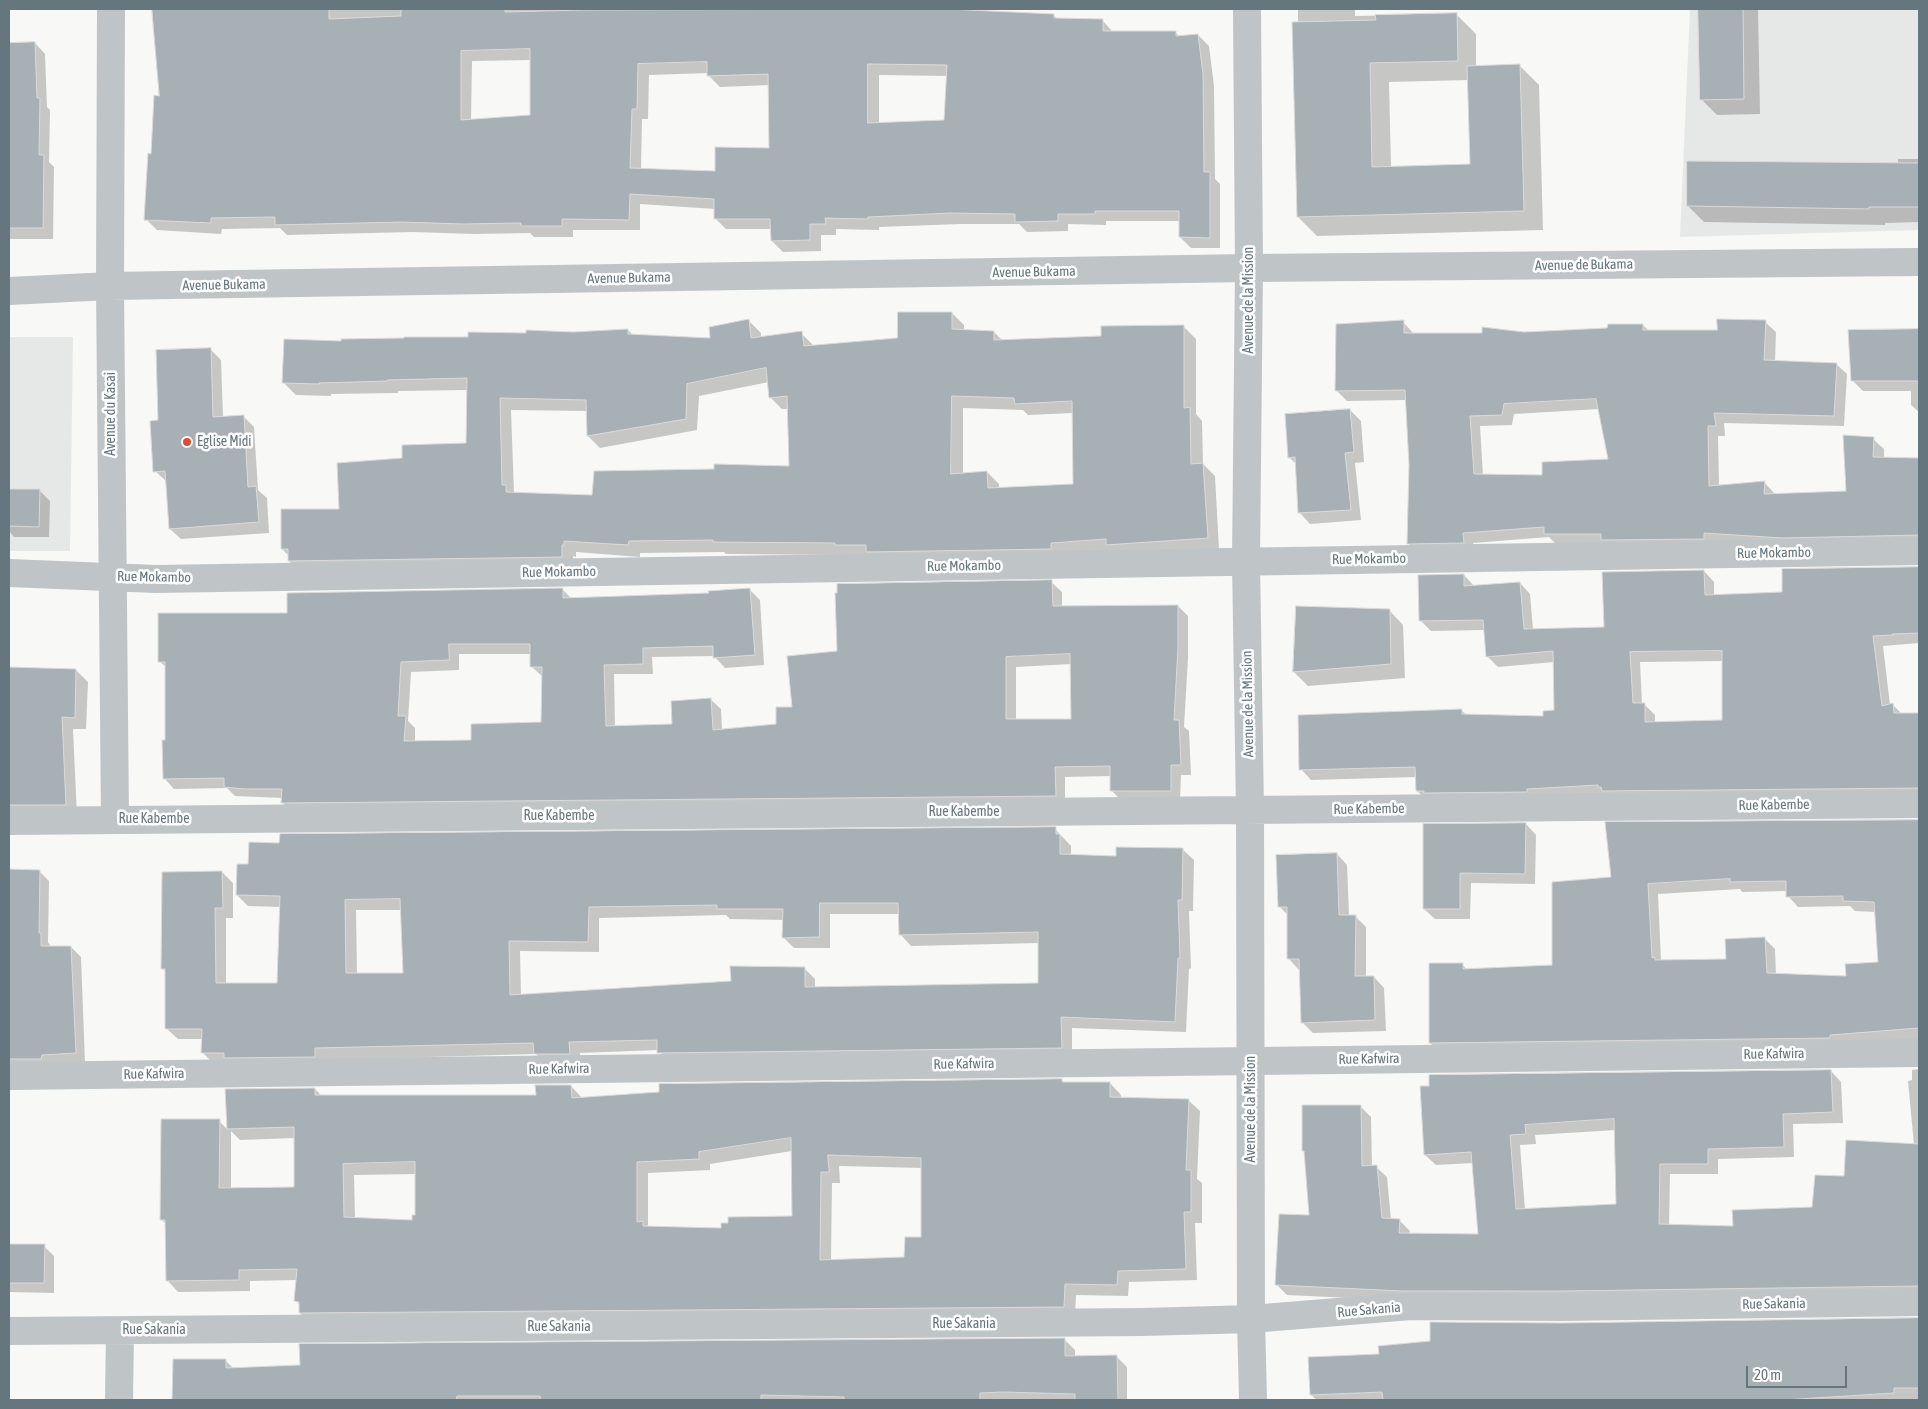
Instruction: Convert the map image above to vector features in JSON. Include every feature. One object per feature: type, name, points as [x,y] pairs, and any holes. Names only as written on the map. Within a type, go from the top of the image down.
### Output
[{"type":"street","name":"Avenue du Kasai","points":[[111,9],[110,286],[115,820]]},
{"type":"street","name":"Avenue de la Mission","points":[[1247,9],[1249,268],[1246,561],[1250,810],[1254,1400]]},
{"type":"street","name":"Avenue de Bukama","points":[[1249,268],[1919,262]]},
{"type":"street","name":"Avenue Bukama","points":[[9,291],[110,286],[1249,268]]},
{"type":"street","name":"Rue Mokambo","points":[[9,573],[186,578],[1919,551]]},
{"type":"street","name":"Rue Kabembe","points":[[9,821],[1919,804]]},
{"type":"street","name":"Rue Kafwira","points":[[9,1076],[1919,1053]]},
{"type":"street","name":"Rue Sakania","points":[[9,1331],[1133,1323],[1252,1320],[1411,1306],[1562,1307],[1919,1302]]},
{"type":"street","points":[[119,1400],[120,1331]]},
{"type":"shaded area","points":[[1690,9],[1919,9],[1919,230],[1680,237]]},
{"type":"shaded area","points":[[9,337],[73,337],[70,551],[9,551]]},
{"type":"building","points":[[152,9],[329,9],[329,19],[401,16],[401,9],[505,9],[505,12],[948,9],[1054,14],[1054,18],[1103,19],[1103,31],[1176,31],[1176,36],[1198,34],[1203,74],[1204,172],[1210,172],[1210,238],[1179,237],[1179,211],[1095,211],[1095,214],[1058,214],[1058,221],[1015,222],[1015,214],[950,213],[868,217],[868,219],[825,218],[826,224],[810,224],[810,240],[771,241],[770,219],[714,219],[714,199],[630,194],[629,220],[562,219],[562,226],[521,226],[521,223],[402,222],[275,225],[275,217],[211,218],[211,223],[144,220],[148,153],[151,154],[154,95],[159,96]],"holes":[[[530,49],[530,115],[461,120],[461,51]],[[707,62],[707,76],[768,74],[769,148],[715,147],[715,171],[630,168],[632,109],[637,109],[638,64]],[[868,64],[947,65],[944,120],[868,123]]]},
{"type":"building","points":[[1698,9],[1743,9],[1744,99],[1700,100]]},
{"type":"building","points":[[1457,13],[1458,61],[1370,63],[1372,167],[1470,164],[1467,66],[1520,64],[1524,211],[1297,217],[1292,22],[1376,20],[1375,15]]},
{"type":"building","points":[[35,42],[37,98],[40,98],[39,155],[44,155],[43,228],[9,228],[9,43]]},
{"type":"building","points":[[1687,161],[1919,163],[1919,207],[1869,207],[1869,209],[1687,206]]},
{"type":"building","points":[[898,312],[952,312],[952,329],[994,331],[994,340],[1101,336],[1101,326],[1184,325],[1184,408],[1190,407],[1191,464],[1203,463],[1208,538],[1106,545],[1106,539],[1051,543],[1051,549],[866,552],[866,545],[835,545],[835,543],[713,542],[713,540],[629,541],[628,545],[564,541],[562,557],[288,561],[288,549],[281,549],[281,509],[339,509],[337,463],[402,458],[402,445],[466,443],[467,378],[319,384],[282,383],[284,339],[341,341],[341,339],[404,337],[468,337],[468,332],[526,333],[526,330],[573,332],[628,329],[628,334],[710,338],[709,327],[749,319],[751,338],[802,331],[804,346],[897,338]],"holes":[[[766,368],[769,398],[787,396],[789,466],[714,464],[714,469],[594,471],[592,495],[506,492],[506,485],[502,485],[500,398],[586,400],[587,436],[686,419],[687,384]],[[952,396],[1014,398],[1015,404],[1072,401],[1073,484],[988,488],[987,471],[951,474]]]},
{"type":"building","points":[[1717,319],[1766,320],[1764,360],[1837,363],[1834,416],[1714,413],[1716,426],[1708,426],[1709,486],[1765,481],[1764,494],[1846,491],[1843,435],[1874,437],[1873,457],[1919,458],[1919,535],[1782,538],[1704,533],[1704,539],[1601,540],[1601,534],[1544,534],[1544,527],[1463,533],[1464,543],[1407,544],[1409,465],[1405,390],[1335,391],[1336,324],[1404,320],[1404,333],[1482,333],[1482,327],[1524,332],[1607,328],[1608,324],[1643,324],[1643,330],[1717,330]],"holes":[[[1596,399],[1608,459],[1542,462],[1542,475],[1474,474],[1470,416],[1502,415],[1504,404]]]},
{"type":"building","points":[[1919,329],[1919,381],[1851,381],[1848,330]]},
{"type":"building","points":[[211,348],[213,417],[244,415],[248,487],[256,486],[259,522],[169,529],[165,471],[153,472],[150,421],[158,420],[156,350]]},
{"type":"building","points":[[1350,409],[1354,452],[1345,453],[1351,510],[1298,513],[1295,457],[1288,458],[1285,414]]},
{"type":"building","points":[[9,489],[40,489],[39,527],[9,526]]},
{"type":"building","points":[[1919,567],[1919,633],[1873,636],[1882,706],[1893,703],[1894,713],[1919,713],[1919,788],[1602,791],[1598,785],[1527,789],[1527,792],[1424,793],[1424,791],[1416,791],[1415,767],[1299,770],[1298,715],[1462,709],[1462,714],[1543,716],[1543,711],[1554,710],[1553,651],[1486,657],[1483,620],[1419,621],[1418,575],[1464,574],[1464,586],[1520,582],[1524,629],[1604,627],[1602,572],[1704,570],[1705,595],[1782,592],[1782,569]],"holes":[[[1722,651],[1722,720],[1645,722],[1645,703],[1633,703],[1630,652]]]},
{"type":"building","points":[[1052,580],[1053,606],[1178,605],[1174,720],[1179,720],[1181,765],[1171,765],[1171,791],[1110,791],[1110,766],[1055,767],[1056,796],[281,803],[282,789],[224,787],[224,778],[163,779],[162,740],[165,740],[165,662],[158,662],[158,613],[287,613],[287,593],[563,588],[563,598],[709,593],[708,591],[750,588],[755,655],[713,658],[713,646],[643,648],[643,664],[604,665],[606,726],[672,724],[671,701],[711,698],[713,730],[776,724],[776,707],[792,707],[787,656],[837,651],[835,593],[837,593],[837,584]],"holes":[[[449,644],[530,644],[530,667],[542,667],[541,722],[471,724],[471,740],[404,741],[406,716],[398,716],[401,662],[449,660]],[[1070,654],[1071,719],[1006,719],[1006,657]]]},
{"type":"building","points":[[1296,606],[1390,609],[1391,664],[1293,672]]},
{"type":"building","points":[[9,667],[76,669],[75,718],[62,717],[66,805],[9,805]]},
{"type":"building","points":[[1919,820],[1919,1028],[1830,1035],[1830,1038],[1429,1043],[1429,963],[1463,963],[1463,969],[1552,965],[1552,882],[1611,877],[1605,822]],"holes":[[[1730,879],[1730,882],[1786,881],[1786,897],[1843,896],[1843,901],[1874,902],[1878,962],[1845,964],[1846,976],[1767,973],[1765,937],[1725,939],[1726,959],[1655,960],[1655,957],[1652,958],[1648,884]]]},
{"type":"building","points":[[1526,823],[1525,874],[1460,873],[1460,909],[1423,909],[1423,824]]},
{"type":"building","points":[[1056,827],[1056,834],[1060,834],[1060,854],[1116,856],[1116,847],[1183,848],[1182,900],[1178,900],[1180,958],[1178,958],[1175,1022],[1061,1017],[1062,1048],[657,1053],[657,1040],[569,1042],[570,1054],[534,1054],[533,1043],[315,1048],[315,1057],[224,1058],[224,1053],[201,1053],[202,1029],[165,1029],[165,969],[161,969],[162,872],[222,871],[223,908],[215,908],[216,983],[277,983],[280,896],[236,895],[237,864],[248,864],[249,842],[279,843],[280,834]],"holes":[[[400,899],[403,973],[346,973],[345,900]],[[820,903],[898,903],[899,935],[1038,932],[1038,983],[805,987],[805,967],[730,966],[731,981],[510,995],[509,941],[588,942],[589,907],[717,905],[717,909],[783,909],[782,938],[819,937]]]},
{"type":"building","points":[[1337,853],[1339,915],[1356,915],[1355,976],[1374,976],[1375,1020],[1301,1023],[1299,959],[1287,959],[1287,907],[1278,907],[1276,855]]},
{"type":"building","points":[[9,869],[40,870],[39,933],[41,933],[41,946],[71,946],[76,1053],[42,1055],[41,1059],[9,1059]]},
{"type":"building","points":[[1831,1070],[1833,1112],[1783,1114],[1784,1147],[1708,1149],[1708,1164],[1660,1164],[1659,1224],[1733,1226],[1732,1210],[1812,1207],[1815,1175],[1844,1176],[1846,1140],[1919,1144],[1919,1286],[1562,1291],[1403,1291],[1275,1285],[1279,1214],[1309,1215],[1304,1151],[1302,1151],[1302,1105],[1361,1105],[1362,1166],[1377,1165],[1382,1218],[1400,1219],[1399,1233],[1478,1234],[1471,1152],[1424,1155],[1420,1086],[1429,1086],[1429,1075]],"holes":[[[1614,1119],[1616,1204],[1516,1209],[1510,1135],[1526,1134],[1525,1125]]]},
{"type":"building","points":[[1062,1079],[1062,1082],[1110,1082],[1110,1097],[1189,1099],[1186,1170],[1191,1170],[1191,1212],[1184,1212],[1186,1269],[1118,1271],[1117,1285],[1065,1284],[1064,1307],[299,1313],[299,1302],[294,1301],[297,1269],[239,1270],[239,1280],[166,1281],[165,1220],[160,1220],[161,1119],[220,1119],[219,1188],[294,1187],[294,1127],[227,1129],[225,1089],[315,1088],[315,1095],[536,1095],[535,1085],[571,1085],[572,1098],[659,1092],[659,1084]],"holes":[[[791,1138],[792,1216],[728,1217],[728,1223],[721,1223],[721,1228],[643,1226],[643,1221],[637,1222],[637,1162],[699,1159],[699,1152]],[[828,1155],[921,1158],[921,1237],[905,1237],[904,1257],[820,1260],[821,1172],[829,1172]],[[415,1162],[415,1215],[412,1215],[412,1220],[344,1217],[343,1164]]]},
{"type":"building","points":[[9,1244],[45,1244],[44,1283],[9,1283]]},
{"type":"building","points":[[1919,1318],[1919,1388],[1894,1388],[1894,1393],[1783,1400],[1383,1400],[1382,1392],[1310,1395],[1308,1357],[1379,1354],[1378,1346],[1430,1341],[1430,1322],[1562,1323]]},
{"type":"building","points":[[1065,1338],[1065,1356],[1117,1355],[1118,1400],[1075,1400],[1075,1394],[1003,1392],[980,1393],[980,1400],[844,1400],[844,1397],[761,1395],[761,1400],[541,1400],[540,1396],[457,1396],[456,1400],[172,1400],[173,1359],[226,1359],[226,1368],[300,1365],[299,1344]]},
{"type":"place","name":"Eglise Midi","points":[[187,442]]}]
